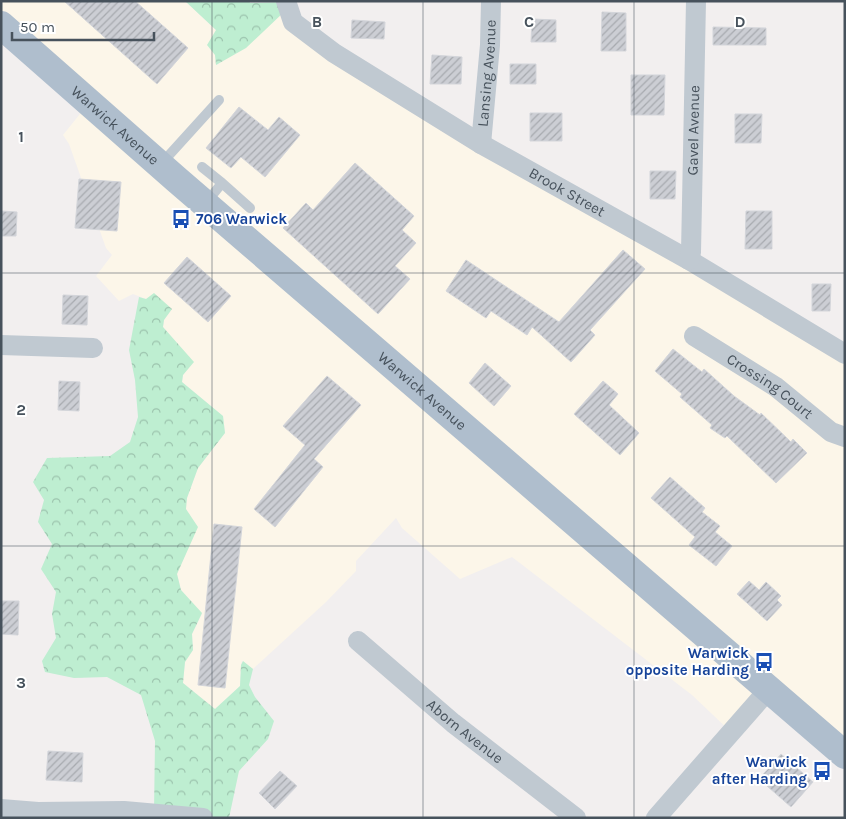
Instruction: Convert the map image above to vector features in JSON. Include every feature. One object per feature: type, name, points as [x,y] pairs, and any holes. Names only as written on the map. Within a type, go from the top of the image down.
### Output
[{"type":"main road","name":"Warwick Avenue","points":[[1,25],[160,164],[213,194],[769,689],[845,754]]},
{"type":"street","name":"Brook Street","points":[[286,1],[293,22],[334,53],[480,144],[689,260],[845,354]]},
{"type":"street","name":"Lansing Avenue","points":[[480,144],[490,45],[491,1]]},
{"type":"street","name":"Gavel Avenue","points":[[689,260],[691,252],[696,1]]},
{"type":"street","name":"Crossing Court","points":[[694,336],[776,387],[831,432],[845,437]]},
{"type":"street","points":[[1,345],[93,348]]},
{"type":"street","name":"Aborn Avenue","points":[[358,641],[453,723],[576,818]]},
{"type":"street","points":[[656,818],[769,689]]},
{"type":"street","points":[[1,809],[38,812],[124,812],[204,818]]},
{"type":"lane","points":[[160,164],[219,100]]},
{"type":"lane","points":[[202,166],[213,194],[250,208]]},
{"type":"shaded area","points":[[1,1],[185,1],[216,30],[215,55],[217,65],[284,11],[285,17],[845,354],[845,755],[770,693],[732,733],[692,695],[512,557],[460,579],[402,528],[396,518],[356,561],[356,571],[326,602],[253,669],[242,661],[240,686],[215,709],[183,683],[185,662],[193,650],[192,634],[202,614],[181,590],[177,574],[197,527],[185,509],[198,468],[225,433],[223,416],[182,382],[183,375],[193,362],[163,327],[164,320],[172,309],[133,294],[119,301],[96,276],[112,255],[106,248],[69,144],[63,135],[88,104],[1,26]]},
{"type":"green space","points":[[185,1],[285,2],[284,12],[246,48],[216,65],[215,55],[207,45],[216,30]]},
{"type":"green space","points":[[154,293],[172,309],[164,320],[163,327],[194,362],[183,375],[182,382],[223,416],[225,433],[198,468],[187,498],[186,509],[198,527],[177,574],[181,590],[202,613],[192,634],[193,650],[185,662],[183,683],[215,709],[240,686],[241,665],[243,661],[253,669],[249,685],[255,697],[274,721],[268,739],[239,771],[229,818],[17,818],[154,813],[155,741],[141,695],[107,677],[74,678],[45,672],[42,661],[56,638],[52,614],[56,592],[41,569],[52,544],[38,522],[44,500],[33,482],[47,458],[110,456],[130,442],[138,417],[135,380],[129,350],[139,297],[146,299]]},
{"type":"building","points":[[64,1],[135,1],[188,48],[157,84]]},
{"type":"building","points":[[602,12],[626,13],[626,51],[601,51]]},
{"type":"building","points":[[532,19],[556,20],[556,42],[531,42]]},
{"type":"building","points":[[352,20],[385,22],[384,39],[351,38]]},
{"type":"building","points":[[713,27],[766,28],[766,45],[713,45]]},
{"type":"building","points":[[432,55],[462,57],[461,84],[430,84]]},
{"type":"building","points":[[510,64],[536,64],[536,84],[510,84]]},
{"type":"building","points":[[631,75],[665,75],[664,115],[631,115]]},
{"type":"building","points":[[239,107],[268,130],[279,117],[300,135],[265,177],[241,157],[231,168],[206,148]]},
{"type":"building","points":[[530,113],[562,113],[562,141],[530,141]]},
{"type":"building","points":[[735,114],[762,114],[761,143],[735,143]]},
{"type":"building","points":[[355,163],[414,216],[402,230],[416,243],[395,266],[410,279],[378,314],[283,228],[306,203],[313,210]]},
{"type":"building","points":[[650,171],[676,171],[675,199],[650,199]]},
{"type":"building","points":[[79,179],[121,182],[117,231],[75,228]]},
{"type":"building","points":[[1,211],[17,212],[16,236],[1,236]]},
{"type":"building","points":[[746,211],[772,211],[772,249],[745,249]]},
{"type":"building","points":[[623,250],[645,269],[590,330],[595,335],[571,362],[532,327],[527,335],[491,311],[486,318],[446,291],[466,260],[559,322]]},
{"type":"building","points":[[187,257],[231,296],[208,322],[164,283]]},
{"type":"building","points":[[812,284],[831,284],[830,311],[812,311]]},
{"type":"building","points":[[63,295],[88,296],[87,325],[62,324]]},
{"type":"building","points":[[673,349],[702,372],[704,369],[734,396],[760,415],[761,413],[791,442],[793,439],[807,453],[776,483],[727,436],[725,438],[710,428],[712,425],[680,397],[682,394],[655,371]]},
{"type":"building","points":[[485,363],[511,386],[494,406],[469,383]]},
{"type":"building","points":[[327,376],[361,405],[314,459],[323,467],[275,527],[254,509],[305,445],[283,426]]},
{"type":"building","points":[[59,381],[80,382],[79,411],[58,410]]},
{"type":"building","points":[[603,381],[618,394],[609,405],[639,433],[620,455],[574,414]]},
{"type":"building","points":[[670,477],[705,508],[702,512],[720,526],[715,532],[732,546],[716,566],[689,545],[695,537],[651,498]]},
{"type":"building","points":[[214,524],[242,527],[225,688],[198,685]]},
{"type":"building","points":[[749,581],[759,590],[766,582],[781,596],[777,600],[782,605],[767,621],[737,594]]},
{"type":"building","points":[[1,601],[19,601],[18,635],[1,634]]},
{"type":"building","points":[[48,751],[83,753],[82,782],[46,780]]},
{"type":"building","points":[[781,754],[813,782],[791,807],[759,779]]},
{"type":"building","points":[[280,771],[297,786],[275,809],[259,793]]},
{"type":"place","name":"706 Warwick","points":[[181,219]]},
{"type":"place","name":"Warwick opposite Harding","points":[[764,662]]},
{"type":"place","name":"Warwick after Harding","points":[[822,771]]}]
